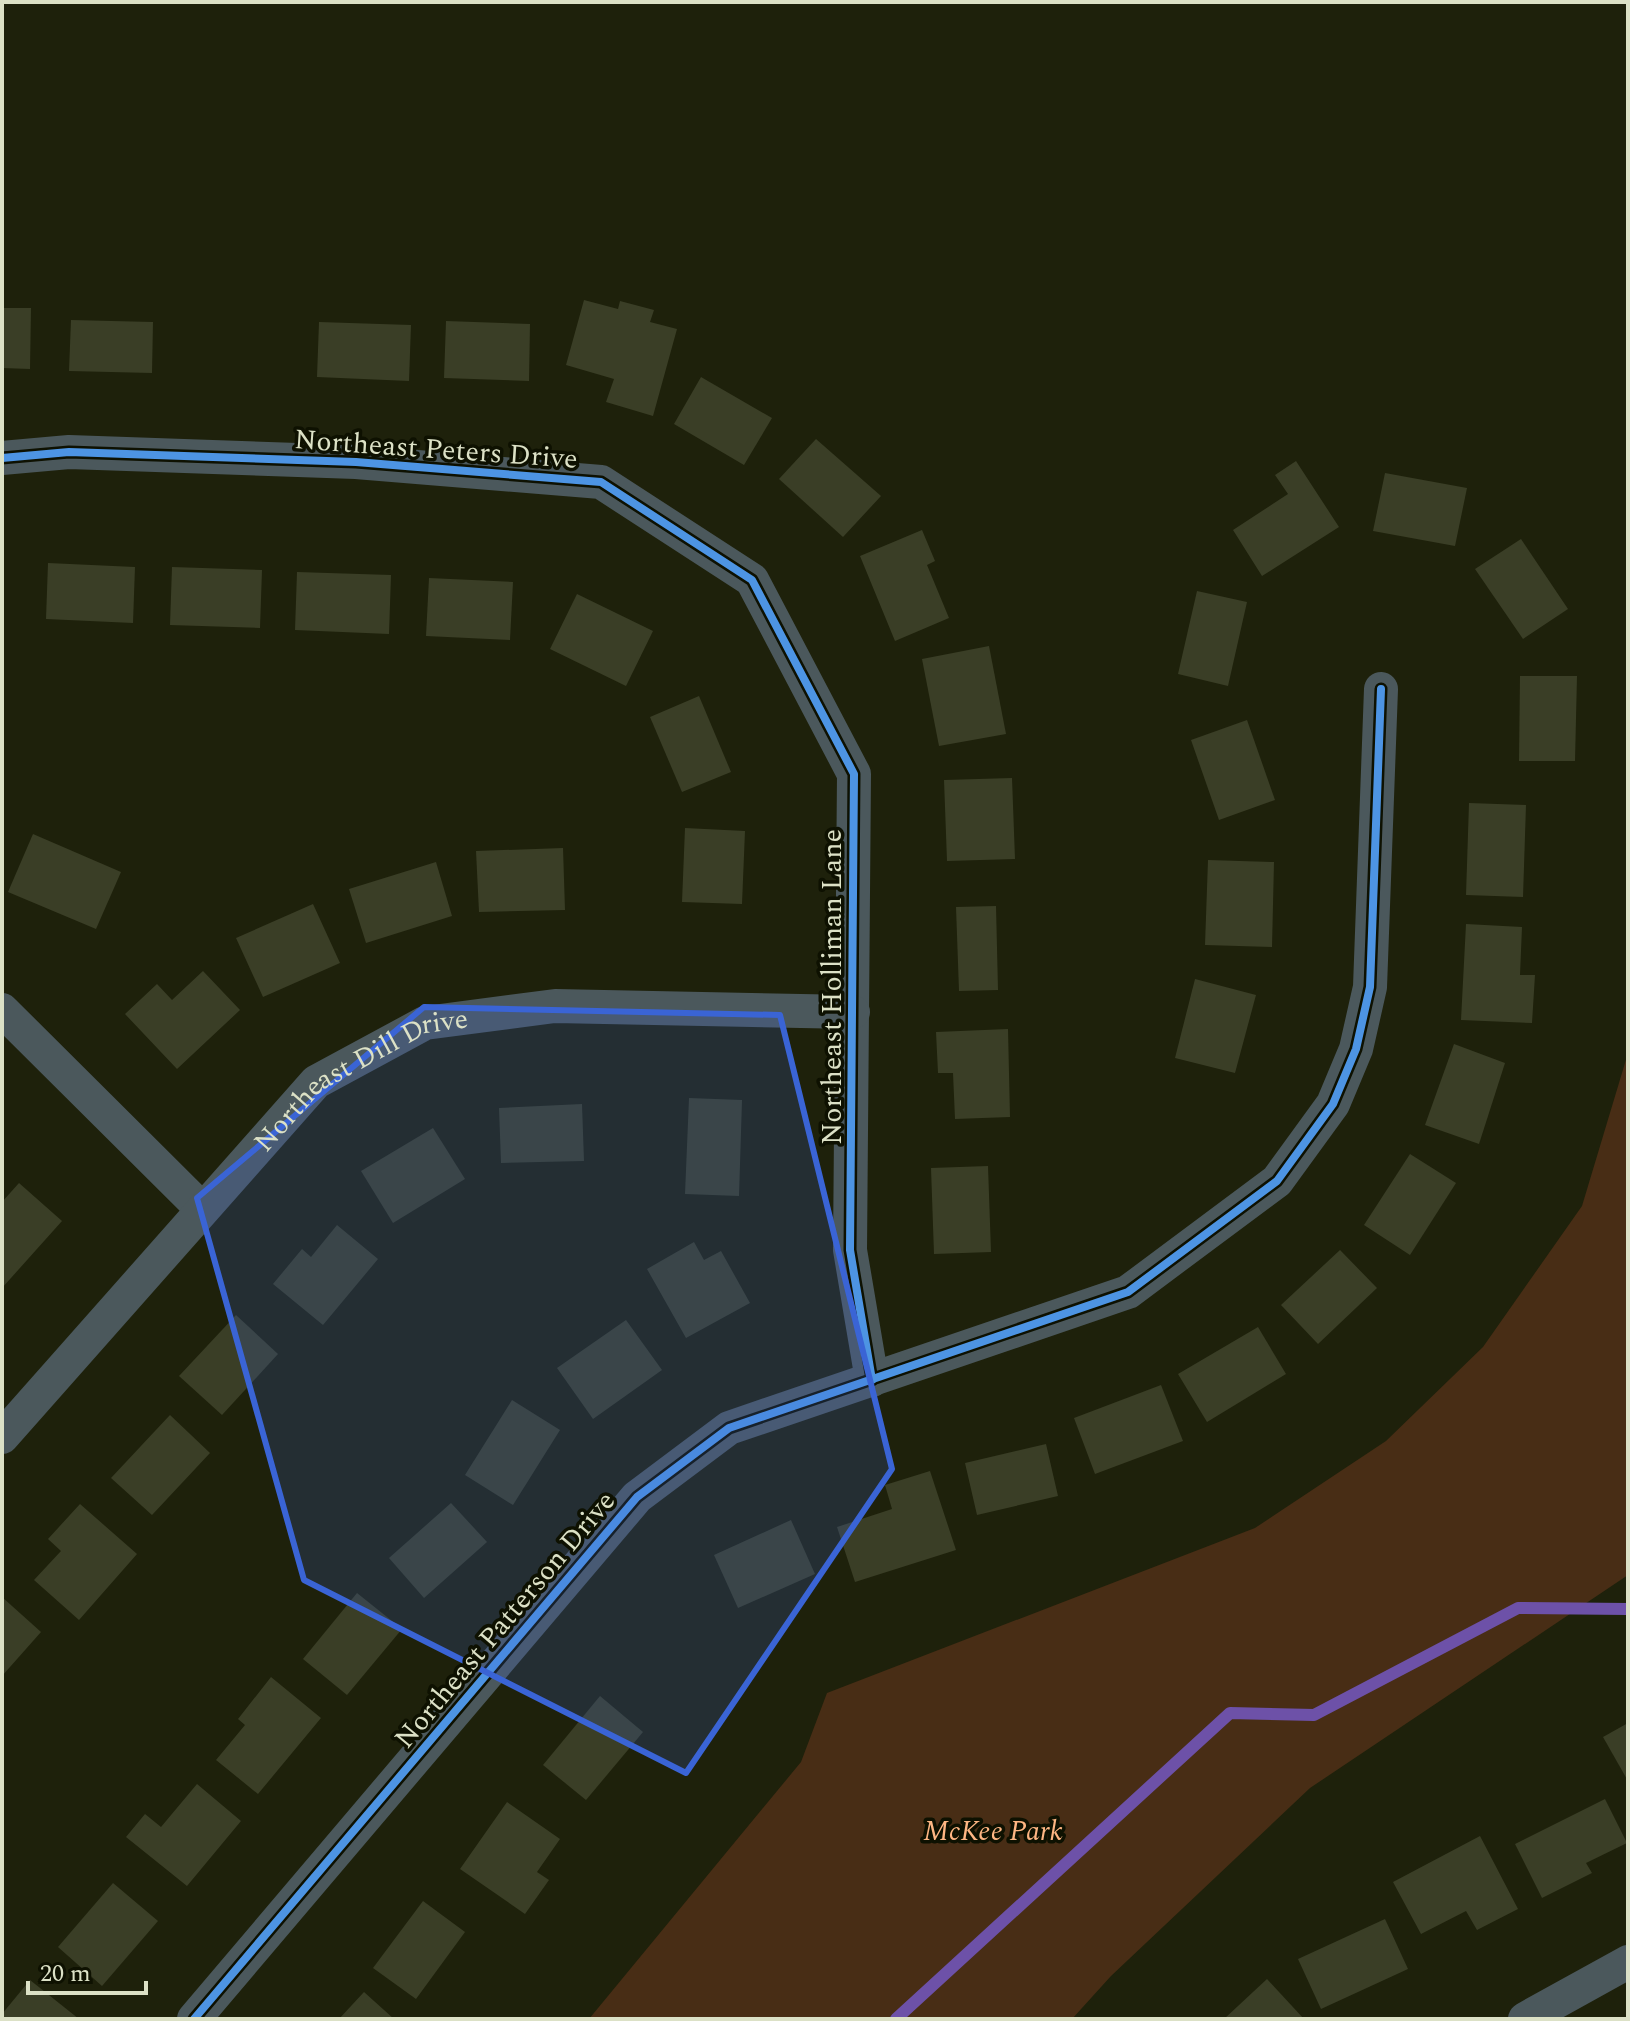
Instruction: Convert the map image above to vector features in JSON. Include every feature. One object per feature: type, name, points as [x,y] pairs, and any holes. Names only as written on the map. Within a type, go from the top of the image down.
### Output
[{"type":"street","name":"Northeast Peters Drive","points":[[2,458],[69,452],[356,462],[601,482],[752,580],[771,614]]},
{"type":"street","name":"Northeast Holliman Lane","points":[[771,614],[854,774],[850,1250],[872,1380]]},
{"type":"street","name":"Northeast Patterson Drive","points":[[194,2019],[637,1497],[729,1428],[1128,1292],[1277,1181],[1333,1104],[1356,1049],[1370,987],[1381,689]]},
{"type":"street","name":"Northeast Dill Drive","points":[[2,1437],[316,1082],[425,1023],[555,1006],[853,1012]]},
{"type":"street","points":[[2,1010],[202,1209]]},
{"type":"street","points":[[1525,2019],[1628,1962]]},
{"type":"highlighted area","points":[[424,1007],[780,1015],[892,1469],[686,1773],[304,1580],[197,1198]]},
{"type":"green space","name":"McKee Park","points":[[1628,1053],[1628,1575],[1310,1788],[1111,1976],[1072,2019],[589,2019],[801,1762],[827,1693],[1255,1528],[1386,1441],[1483,1347],[1582,1206]]},
{"type":"building","points":[[584,300],[618,309],[620,301],[654,310],[650,322],[677,329],[653,416],[606,402],[614,379],[566,365]]},
{"type":"building","points":[[2,308],[31,308],[30,369],[2,368]]},
{"type":"building","points":[[71,320],[153,322],[152,373],[69,371]]},
{"type":"building","points":[[446,321],[530,324],[529,381],[444,378]]},
{"type":"building","points":[[319,322],[411,325],[409,381],[317,377]]},
{"type":"building","points":[[701,377],[772,418],[744,465],[674,424]]},
{"type":"building","points":[[816,439],[881,496],[843,537],[779,479]]},
{"type":"building","points":[[1296,461],[1339,527],[1262,576],[1233,530],[1288,494],[1275,475]]},
{"type":"building","points":[[1385,473],[1467,488],[1455,546],[1373,531]]},
{"type":"building","points":[[922,530],[935,561],[927,565],[949,618],[895,641],[860,556]]},
{"type":"building","points":[[1521,539],[1568,609],[1523,639],[1475,569]]},
{"type":"building","points":[[48,563],[135,567],[133,623],[46,619]]},
{"type":"building","points":[[172,567],[262,570],[260,628],[170,625]]},
{"type":"building","points":[[297,572],[391,575],[389,634],[295,630]]},
{"type":"building","points":[[429,578],[513,582],[510,640],[426,636]]},
{"type":"building","points":[[1197,591],[1247,602],[1228,686],[1178,674]]},
{"type":"building","points":[[577,594],[653,631],[626,686],[550,649]]},
{"type":"building","points":[[989,646],[1006,734],[939,746],[922,659]]},
{"type":"building","points":[[1520,676],[1577,676],[1575,761],[1519,761]]},
{"type":"building","points":[[699,696],[731,772],[682,792],[650,717]]},
{"type":"building","points":[[1247,720],[1275,800],[1219,820],[1191,740]]},
{"type":"building","points":[[1012,778],[1015,859],[947,861],[944,780]]},
{"type":"building","points":[[1469,803],[1526,805],[1523,897],[1466,895]]},
{"type":"building","points":[[685,828],[745,831],[742,904],[682,902]]},
{"type":"building","points":[[33,834],[121,872],[96,929],[8,892]]},
{"type":"building","points":[[563,848],[565,910],[479,912],[476,851]]},
{"type":"building","points":[[1208,860],[1274,862],[1272,947],[1205,945]]},
{"type":"building","points":[[436,862],[452,916],[366,943],[349,889]]},
{"type":"building","points":[[313,904],[340,963],[263,997],[236,938]]},
{"type":"building","points":[[996,906],[998,990],[959,991],[956,907]]},
{"type":"building","points":[[1466,924],[1522,927],[1520,975],[1535,975],[1532,1023],[1461,1020]]},
{"type":"building","points":[[203,971],[240,1010],[177,1069],[125,1014],[157,984],[172,1000]]},
{"type":"building","points":[[1195,979],[1256,995],[1235,1073],[1175,1058]]},
{"type":"building","points":[[1008,1029],[1010,1117],[955,1119],[953,1073],[938,1073],[936,1032]]},
{"type":"building","points":[[1454,1044],[1505,1063],[1479,1144],[1425,1125]]},
{"type":"building","points":[[689,1098],[742,1100],[739,1196],[685,1194]]},
{"type":"building","points":[[582,1104],[584,1161],[501,1163],[499,1108]]},
{"type":"building","points":[[433,1128],[465,1179],[393,1223],[361,1171]]},
{"type":"building","points":[[1410,1154],[1456,1183],[1410,1255],[1364,1225]]},
{"type":"building","points":[[988,1166],[991,1252],[934,1254],[931,1168]]},
{"type":"building","points":[[19,1183],[62,1221],[2,1288],[2,1202]]},
{"type":"building","points":[[337,1225],[378,1259],[323,1325],[273,1284],[302,1249],[311,1257]]},
{"type":"building","points":[[694,1242],[704,1260],[721,1251],[750,1303],[686,1338],[647,1269]]},
{"type":"building","points":[[1340,1250],[1377,1288],[1318,1344],[1281,1305]]},
{"type":"building","points":[[236,1315],[278,1354],[222,1415],[179,1376]]},
{"type":"building","points":[[626,1320],[662,1370],[593,1419],[557,1368]]},
{"type":"building","points":[[1258,1327],[1286,1374],[1207,1422],[1178,1374]]},
{"type":"building","points":[[1161,1385],[1183,1441],[1095,1474],[1074,1418]]},
{"type":"building","points":[[512,1400],[560,1430],[513,1505],[465,1475]]},
{"type":"building","points":[[170,1415],[210,1453],[152,1515],[111,1478]]},
{"type":"building","points":[[1046,1444],[1058,1496],[977,1515],[965,1463]]},
{"type":"building","points":[[930,1471],[956,1550],[855,1582],[837,1527],[892,1509],[885,1485]]},
{"type":"building","points":[[451,1503],[487,1542],[424,1598],[389,1558]]},
{"type":"building","points":[[80,1504],[137,1554],[79,1620],[34,1580],[61,1551],[48,1539]]},
{"type":"building","points":[[791,1520],[815,1574],[738,1608],[714,1555]]},
{"type":"building","points":[[357,1593],[402,1629],[347,1695],[303,1659]]},
{"type":"building","points":[[2,1597],[41,1632],[2,1676]]},
{"type":"building","points":[[271,1677],[321,1718],[258,1794],[216,1760],[245,1725],[238,1719]]},
{"type":"building","points":[[600,1696],[643,1732],[586,1800],[543,1765]]},
{"type":"building","points":[[1628,1723],[1628,1781],[1603,1737]]},
{"type":"building","points":[[197,1784],[241,1821],[187,1886],[126,1837],[145,1814],[161,1827]]},
{"type":"building","points":[[1605,1799],[1627,1843],[1586,1863],[1592,1873],[1542,1898],[1515,1844]]},
{"type":"building","points":[[507,1802],[560,1839],[537,1872],[549,1880],[525,1914],[460,1869]]},
{"type":"building","points":[[1480,1836],[1518,1909],[1477,1930],[1466,1911],[1421,1934],[1393,1882]]},
{"type":"building","points":[[113,1883],[158,1921],[102,1986],[58,1947]]},
{"type":"building","points":[[423,1901],[465,1932],[416,1999],[373,1968]]},
{"type":"building","points":[[1385,1919],[1408,1969],[1321,2009],[1298,1959]]},
{"type":"building","points":[[1267,1979],[1304,2019],[1224,2019]]},
{"type":"building","points":[[30,1980],[79,2019],[2,2019],[2,2014]]},
{"type":"building","points":[[364,1992],[394,2019],[339,2019]]},
{"type":"waterway","points":[[896,2019],[1230,1713],[1314,1715],[1518,1608],[1628,1609]]},
{"type":"cycle path","points":[[2,458],[69,452],[356,462],[601,482],[752,580],[854,774],[850,1250],[872,1380]]},
{"type":"cycle path","points":[[194,2019],[637,1497],[729,1428],[1128,1292],[1277,1181],[1333,1104],[1356,1049],[1370,987],[1381,689]]}]
